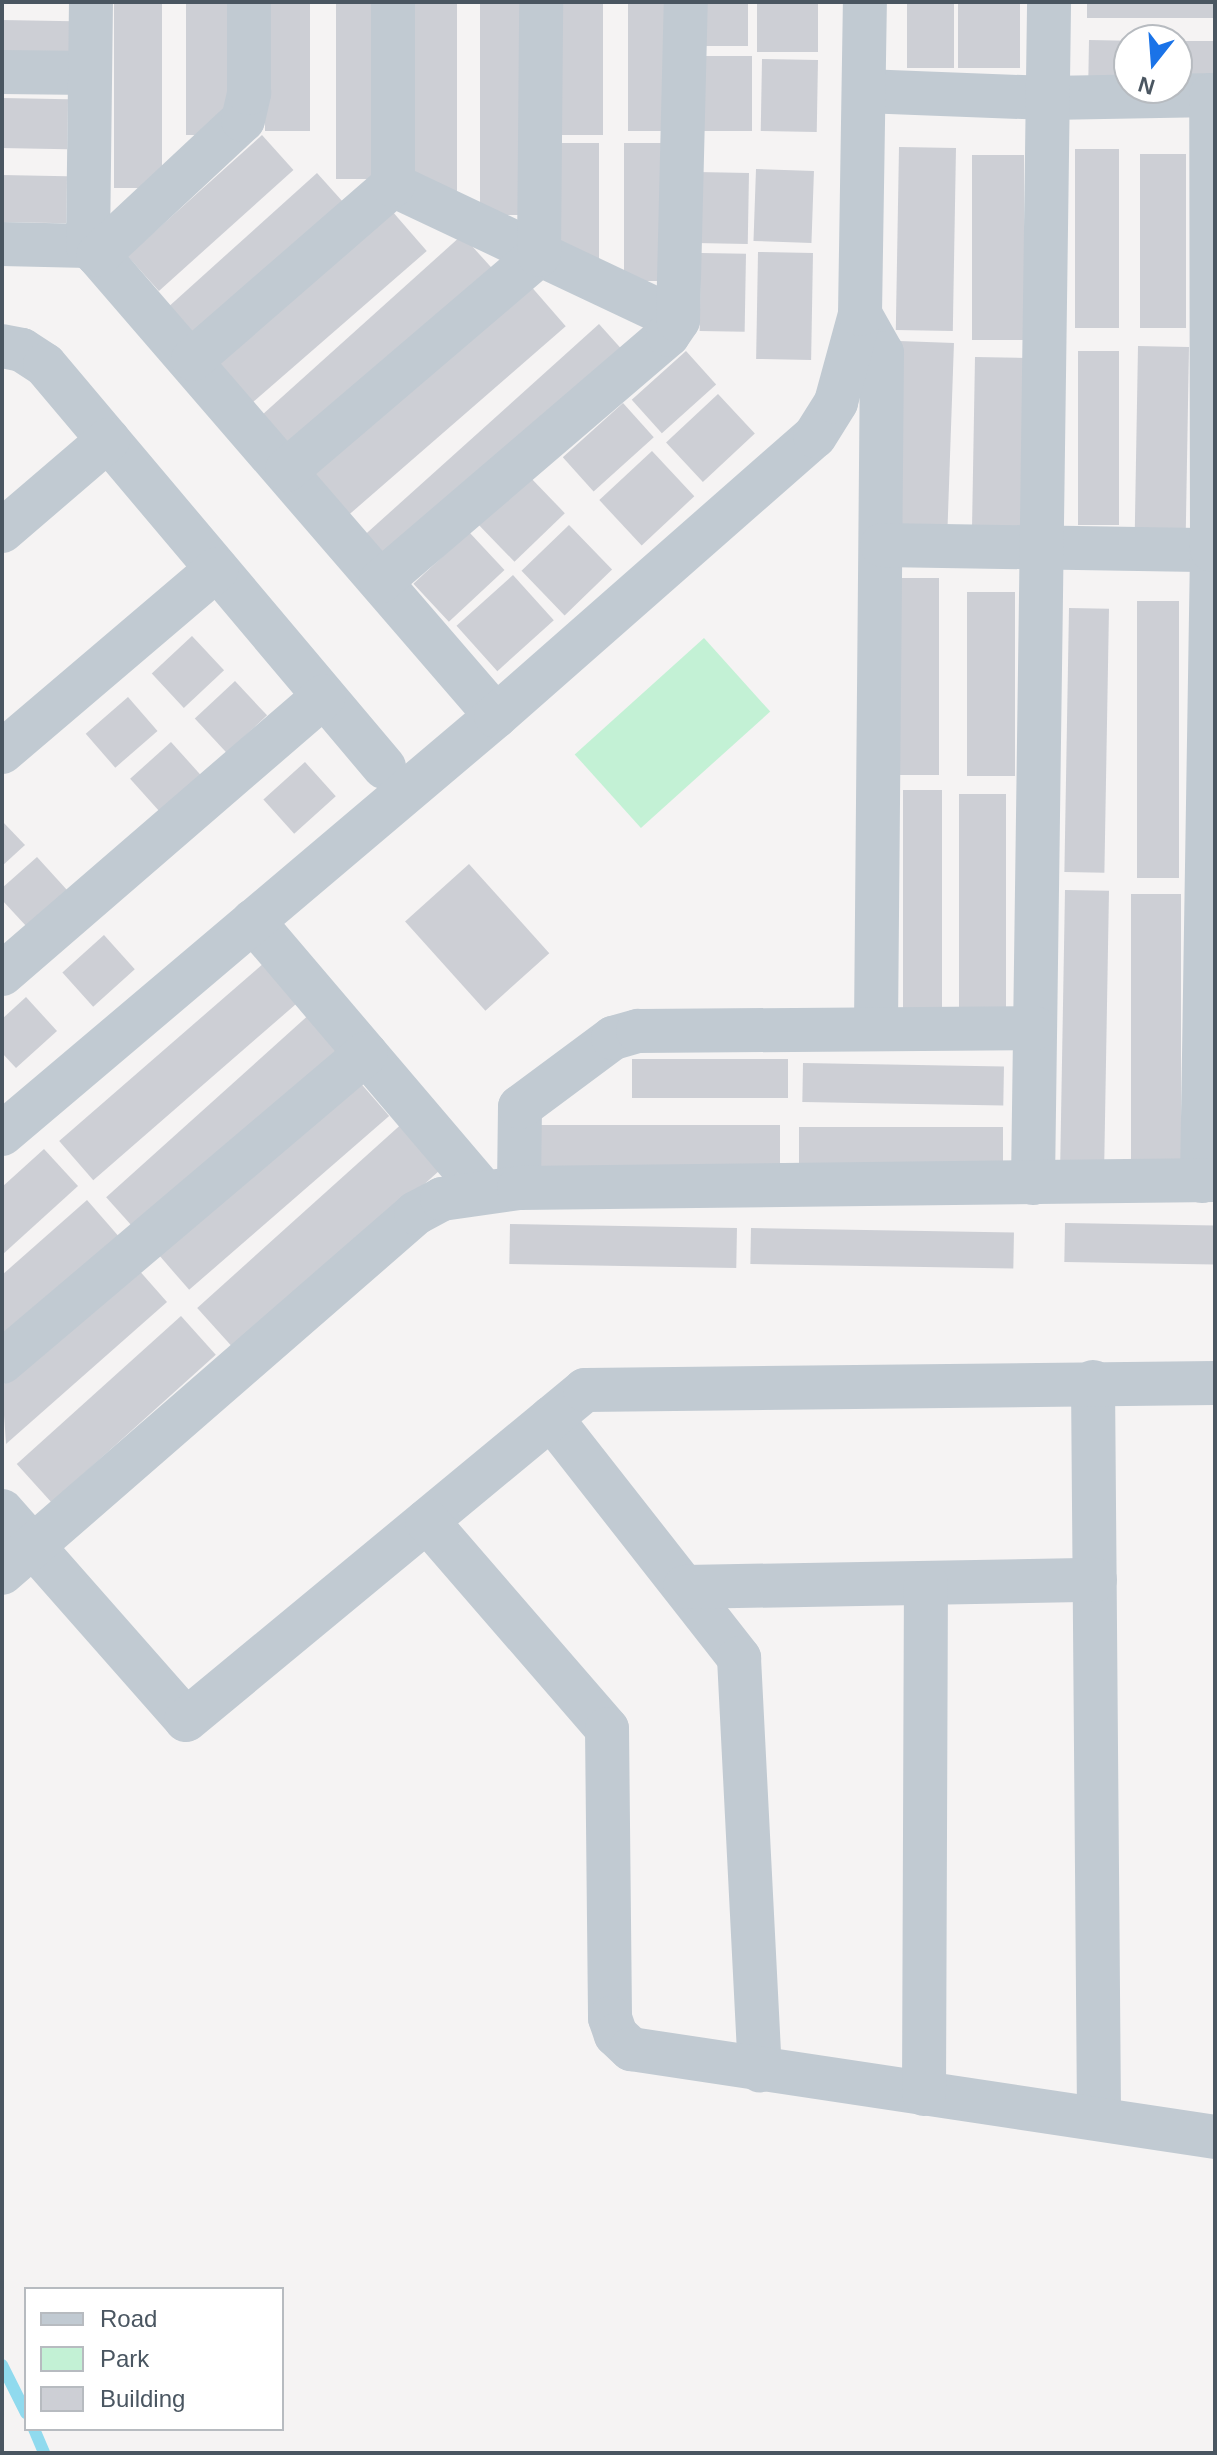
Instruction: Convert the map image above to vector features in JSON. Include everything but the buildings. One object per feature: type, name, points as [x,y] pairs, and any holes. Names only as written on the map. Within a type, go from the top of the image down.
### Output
[{"type":"street","points":[[91,2],[93,250],[193,359],[496,716]]},
{"type":"street","points":[[2,244],[93,250],[243,120],[249,93],[249,2]]},
{"type":"street","points":[[193,359],[393,185],[393,2]]},
{"type":"street","points":[[287,470],[539,255],[541,2]]},
{"type":"street","points":[[381,581],[668,335],[678,320],[686,2]]},
{"type":"street","points":[[2,1134],[496,716],[815,436],[836,402],[860,314],[865,2]]},
{"type":"street","points":[[1033,1183],[1049,2]]},
{"type":"street","points":[[2,72],[90,73]]},
{"type":"street","points":[[18,1560],[416,1213],[442,1199],[501,1189],[1209,1180],[1214,550],[1213,95],[1048,98],[864,91]]},
{"type":"street","points":[[393,185],[678,320]]},
{"type":"street","points":[[860,314],[882,353],[876,1029]]},
{"type":"street","points":[[2,346],[45,365],[384,767]]},
{"type":"street","points":[[2,531],[108,440]]},
{"type":"street","points":[[882,545],[1214,550]]},
{"type":"street","points":[[2,752],[217,569]]},
{"type":"street","points":[[2,974],[324,696]]},
{"type":"street","points":[[253,921],[366,1053],[501,1189]]},
{"type":"street","points":[[501,1189],[520,1107],[613,1038],[638,1031],[1035,1028]]},
{"type":"street","points":[[2,1362],[366,1053]]},
{"type":"street","points":[[1093,1382],[1099,2119]]},
{"type":"street","points":[[2,1511],[18,1560],[186,1720],[585,1390],[1215,1383]]},
{"type":"street","points":[[551,1418],[739,1658],[760,2070]]},
{"type":"street","points":[[427,1521],[607,1729],[610,2018],[616,2035],[631,2049],[1215,2137]]},
{"type":"street","points":[[685,1587],[1095,1580]]},
{"type":"street","points":[[924,2094],[926,1583]]},
{"type":"green space","points":[[704,638],[770,712],[641,828],[575,754]]},
{"type":"waterway","points":[[2,2365],[24,2409]]},
{"type":"waterway","points":[[35,2431],[44,2453]]}]
